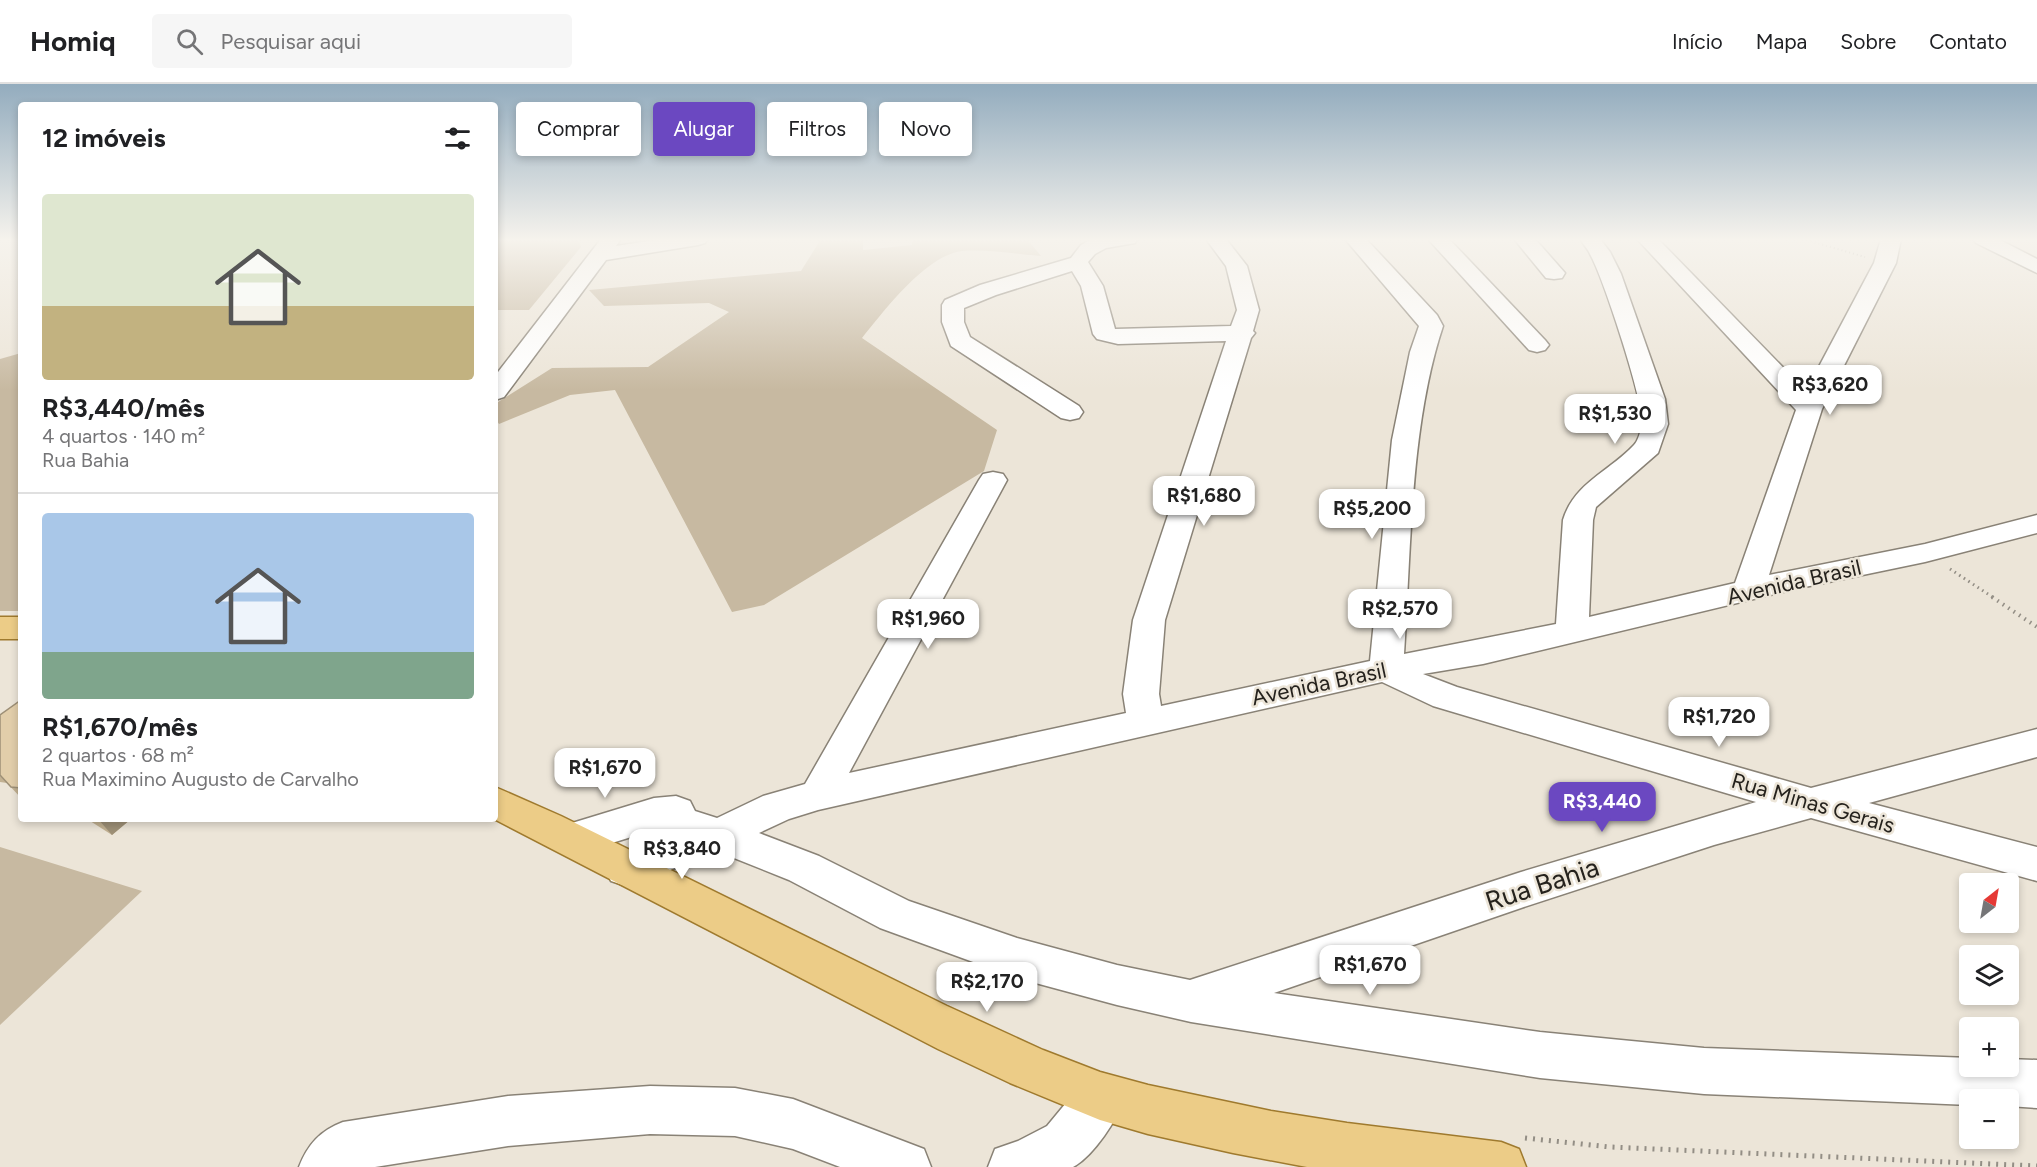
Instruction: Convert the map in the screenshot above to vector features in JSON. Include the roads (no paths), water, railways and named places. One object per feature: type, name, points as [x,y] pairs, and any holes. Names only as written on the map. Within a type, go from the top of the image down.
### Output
[{"type":"main road","points":[[0,628],[18,628]]},
{"type":"main road","points":[[498,803],[573,839],[626,869],[830,973],[976,1044],[1102,1097],[1252,1134],[1382,1153],[1509,1152]]},
{"type":"street","points":[[498,388],[573,290]]},
{"type":"street","points":[[989,290],[953,305],[953,321],[959,341],[1070,412]]},
{"type":"street","points":[[1093,290],[1104,330],[1110,336],[1243,333]]},
{"type":"street","points":[[1145,721],[1141,694],[1149,620],[1243,333],[1248,310],[1244,290]]},
{"type":"street","points":[[1386,669],[1408,416],[1422,352],[1431,326],[1429,320],[1401,290]]},
{"type":"street","points":[[1485,290],[1537,345]]},
{"type":"street","points":[[1572,632],[1578,520],[1582,505],[1648,447],[1655,424],[1652,399],[1615,290]]},
{"type":"street","points":[[1695,290],[1809,409]]},
{"type":"street","points":[[1749,590],[1809,409],[1869,290]]},
{"type":"street","points":[[818,795],[993,480]]},
{"type":"street","name":"Avenida Brasil","points":[[626,869],[718,835],[777,807],[818,795],[1386,669],[1483,652],[1749,590],[1925,553],[2037,524]]},
{"type":"street","name":"Rua Minas Gerais","points":[[1386,669],[1446,697],[1811,803],[2037,864]]},
{"type":"street","name":"Rua Bahia","points":[[1191,1001],[1714,829],[2037,743]]},
{"type":"street","name":"Avenida Brasil","points":[[573,839],[654,813],[777,807]]},
{"type":"street","points":[[654,813],[804,868],[895,915],[1017,958],[1117,985],[1191,1001],[1540,1055],[1621,1063],[1704,1071],[2037,1084]]},
{"type":"street","points":[[1012,1167],[1022,1166],[1065,1144],[1102,1097]]},
{"type":"street","points":[[324,1167],[343,1147],[508,1121],[650,1110],[735,1112],[793,1124],[906,1167]]}]
